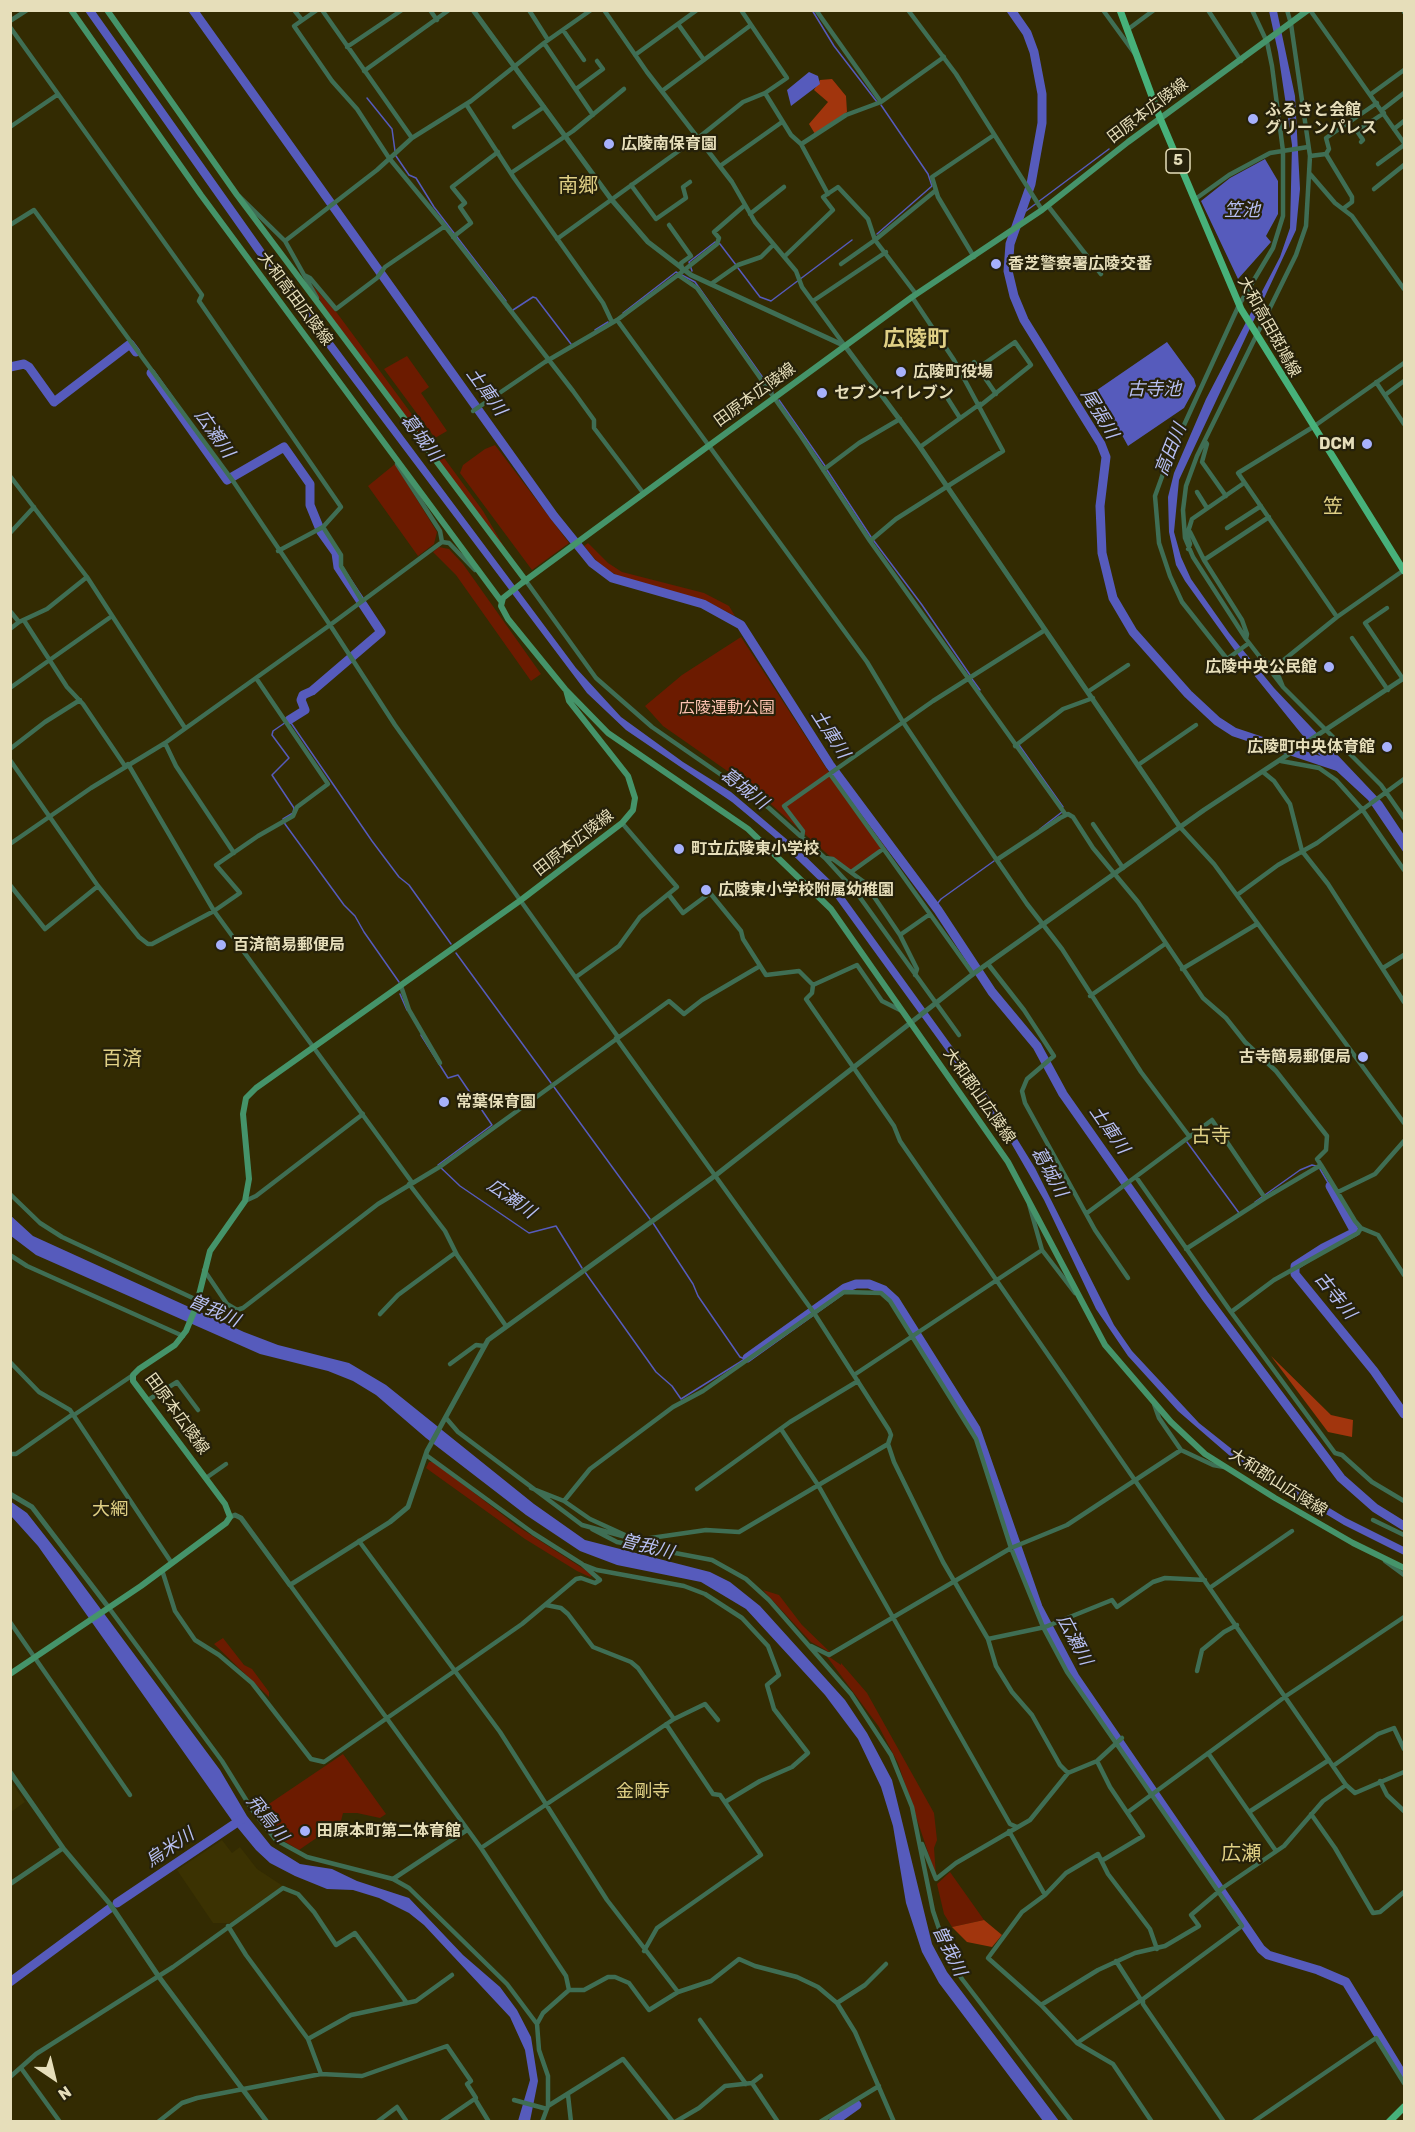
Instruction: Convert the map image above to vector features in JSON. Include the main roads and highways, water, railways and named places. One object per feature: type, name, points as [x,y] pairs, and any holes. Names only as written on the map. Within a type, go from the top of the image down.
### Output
[{"type":"main road","name":"大和高田広陵線","points":[[71,10],[201,195],[484,580],[502,600]]},
{"type":"main road","name":"大和高田広陵線","points":[[106,10],[237,195],[524,582]]},
{"type":"main road","name":"大和高田斑鳩線","points":[[1120,10],[1160,118],[1240,307],[1255,335],[1404,570]]},
{"type":"main road","name":"田原本広陵線","points":[[10,1674],[108,1609],[226,1523],[230,1517],[225,1503],[133,1381],[134,1376],[184,1334],[196,1307],[210,1251],[245,1201],[249,1179],[243,1114],[246,1098],[521,900],[622,823],[633,810],[635,798],[628,776],[568,701],[565,689],[508,618],[502,600],[914,295],[1026,221],[1040,204],[1309,10]]},
{"type":"main road","name":"大和郡山広陵線","points":[[565,689],[608,733],[726,812],[807,883],[831,909],[994,1140],[1029,1199],[1075,1293],[1105,1345],[1154,1404],[1194,1444],[1226,1467],[1309,1520],[1404,1568]]},
{"type":"main road","points":[[1389,2121],[1404,2107]]},
{"type":"water","points":[[85,11],[95,11],[265,251],[576,668],[621,717],[683,762],[731,792],[797,848],[837,887],[1006,1121],[1035,1168],[1114,1325],[1132,1351],[1199,1423],[1233,1450],[1346,1518],[1404,1547],[1404,1555],[1344,1525],[1230,1456],[1178,1411],[1128,1356],[1096,1309],[1044,1200],[1003,1129],[832,893],[774,837],[732,802],[626,730],[587,693],[255,252]]},
{"type":"water","points":[[1269,11],[1277,11],[1295,96],[1300,189],[1296,230],[1179,480],[1174,532],[1181,557],[1191,579],[1229,633],[1274,688],[1382,802],[1404,835],[1404,853],[1368,800],[1316,752],[1241,659],[1185,581],[1176,565],[1169,532],[1168,497],[1174,473],[1206,399],[1280,257],[1290,228],[1292,145],[1278,52]]},
{"type":"water","points":[[809,72],[818,76],[820,84],[791,106],[787,90]]},
{"type":"water","name":"笠池","points":[[1265,159],[1278,181],[1278,214],[1266,236],[1271,242],[1238,279],[1201,201],[1230,178]]},
{"type":"water","name":"古寺池","points":[[1167,342],[1194,379],[1196,386],[1184,408],[1128,446],[1097,390]]},
{"type":"water","points":[[10,1215],[33,1236],[244,1332],[278,1345],[349,1363],[386,1385],[534,1504],[585,1540],[710,1572],[730,1582],[760,1606],[845,1700],[867,1733],[892,1780],[932,1944],[947,1972],[1059,2121],[1043,2121],[939,1983],[922,1952],[906,1903],[893,1826],[881,1787],[858,1739],[825,1695],[746,1609],[701,1582],[617,1565],[580,1551],[526,1515],[426,1438],[376,1395],[353,1381],[328,1371],[260,1354],[36,1255],[11,1236]]},
{"type":"water","points":[[10,1501],[27,1513],[71,1569],[220,1770],[247,1816],[271,1846],[300,1864],[332,1869],[357,1881],[409,1898],[463,1955],[500,1987],[517,2010],[531,2037],[538,2081],[530,2121],[518,2121],[530,2080],[525,2050],[510,2017],[424,1925],[409,1913],[379,1898],[353,1890],[327,1889],[295,1876],[270,1863],[256,1850],[233,1822],[38,1546],[11,1516]]},
{"type":"waterway","name":"土庫川","points":[[193,10],[554,516],[592,563],[612,578],[703,604],[741,625],[830,765],[938,910],[992,992],[1037,1046],[1063,1094],[1205,1296],[1341,1478],[1375,1508],[1404,1526]]},
{"type":"waterway","points":[[812,10],[834,46],[877,102]]},
{"type":"waterway","name":"尾張川","points":[[1011,10],[1027,33],[1034,52],[1042,94],[1042,123],[1031,184],[1010,244],[1008,271],[1014,296],[1024,320],[1101,444],[1106,457],[1100,506],[1102,553],[1113,598],[1133,632],[1188,694],[1217,721],[1234,732],[1342,768]]},
{"type":"waterway","points":[[367,98],[392,129],[395,151]]},
{"type":"waterway","points":[[877,234],[932,186],[928,174],[881,105]]},
{"type":"waterway","points":[[1022,214],[1109,149]]},
{"type":"waterway","points":[[396,156],[409,175],[416,178],[434,207],[506,301]]},
{"type":"waterway","points":[[738,268],[760,297],[771,301],[852,240]]},
{"type":"waterway","points":[[692,271],[689,262],[715,242],[720,244],[736,265]]},
{"type":"waterway","points":[[623,313],[676,272],[695,282],[773,392]]},
{"type":"waterway","points":[[513,310],[533,297],[536,298],[571,344]]},
{"type":"waterway","points":[[595,330],[608,322]]},
{"type":"waterway","name":"広瀬川","points":[[10,367],[24,364],[29,367],[54,402],[130,344],[136,352]]},
{"type":"waterway","name":"広瀬川","points":[[151,373],[227,480],[284,447],[310,484],[310,505],[321,532],[336,553],[338,567],[381,632],[312,691],[303,695],[301,700],[305,710],[289,720]]},
{"type":"waterway","points":[[779,400],[825,466]]},
{"type":"waterway","points":[[827,470],[871,537],[922,605],[970,675]]},
{"type":"waterway","points":[[972,679],[980,690]]},
{"type":"waterway","name":"広瀬川","points":[[399,982],[355,916],[344,905],[285,824],[283,819],[293,813],[294,808],[272,775],[289,758],[272,735],[273,731],[289,720],[372,841],[399,877],[409,885],[451,944]]},
{"type":"waterway","points":[[1019,745],[1063,807]]},
{"type":"waterway","points":[[1040,829],[1062,812]]},
{"type":"waterway","points":[[938,910],[937,904],[941,899],[994,861]]},
{"type":"waterway","name":"広瀬川","points":[[456,953],[551,1083]]},
{"type":"waterway","name":"広瀬川","points":[[400,994],[407,1010]]},
{"type":"waterway","name":"広瀬川","points":[[421,1035],[448,1078],[458,1075],[492,1125],[438,1165],[460,1186],[529,1233],[556,1226],[582,1268]]},
{"type":"waterway","name":"広瀬川","points":[[554,1087],[650,1219]]},
{"type":"waterway","points":[[1187,1142],[1239,1213]]},
{"type":"waterway","points":[[1255,1202],[1300,1170],[1312,1165],[1316,1166]]},
{"type":"waterway","points":[[1320,1169],[1330,1186]]},
{"type":"waterway","name":"古寺川","points":[[1330,1186],[1355,1232],[1323,1248],[1295,1266],[1295,1274],[1374,1371],[1404,1414]]},
{"type":"waterway","name":"広瀬川","points":[[585,1272],[656,1372],[672,1386],[681,1399],[745,1359],[740,1357],[698,1296],[693,1284],[653,1223]]},
{"type":"waterway","name":"広瀬川","points":[[747,1358],[845,1288],[856,1284],[869,1284],[884,1290],[895,1300],[976,1429],[1038,1607],[1075,1677],[1261,1949],[1268,1955],[1318,1970],[1346,1982],[1404,2077]]},
{"type":"waterway","name":"烏米川","points":[[117,1903],[242,1819]]},
{"type":"waterway","name":"烏米川","points":[[10,1982],[109,1909]]},
{"type":"waterway","points":[[833,2122],[857,2105]]},
{"type":"place","name":"ふるさと会館 グリーンパレス","points":[[1253,119]]},
{"type":"place","name":"広陵南保育園","points":[[609,144]]},
{"type":"place","name":"香芝警察署広陵交番","points":[[996,264]]},
{"type":"place","name":"広陵町役場","points":[[901,372]]},
{"type":"place","name":"セブン-イレブン","points":[[822,393]]},
{"type":"place","name":"DCM","points":[[1367,444]]},
{"type":"place","name":"広陵中央公民館","points":[[1329,667]]},
{"type":"place","name":"広陵町中央体育館","points":[[1387,747]]},
{"type":"place","name":"町立広陵東小学校","points":[[679,849]]},
{"type":"place","name":"広陵東小学校附属幼稚園","points":[[706,890]]},
{"type":"place","name":"百済簡易郵便局","points":[[221,945]]},
{"type":"place","name":"古寺簡易郵便局","points":[[1363,1057]]},
{"type":"place","name":"常葉保育園","points":[[444,1102]]},
{"type":"place","name":"田原本町第二体育館","points":[[305,1831]]},
{"type":"district","name":"南郷","points":[[578,186]]},
{"type":"district","name":"広陵町","points":[[916,340]]},
{"type":"district","name":"笠","points":[[1333,507]]},
{"type":"district","name":"百済","points":[[122,1059]]},
{"type":"district","name":"古寺","points":[[1211,1136]]},
{"type":"district","name":"大網","points":[[110,1510]]},
{"type":"district","name":"金剛寺","points":[[643,1792]]},
{"type":"district","name":"広瀬","points":[[1241,1854]]},
{"type":"water label","name":"葛城川","points":[[421,438]]},
{"type":"water label","name":"高田川","points":[[1171,450]]},
{"type":"water label","name":"葛城川","points":[[744,789]]},
{"type":"water label","name":"葛城川","points":[[1049,1172]]},
{"type":"water label","name":"曽我川","points":[[214,1311]]},
{"type":"water label","name":"曽我川","points":[[647,1547]]},
{"type":"water label","name":"飛鳥川","points":[[267,1819]]},
{"type":"water label","name":"曽我川","points":[[949,1951]]},
{"type":"park label","name":"広陵運動公園","points":[[727,708]]}]
